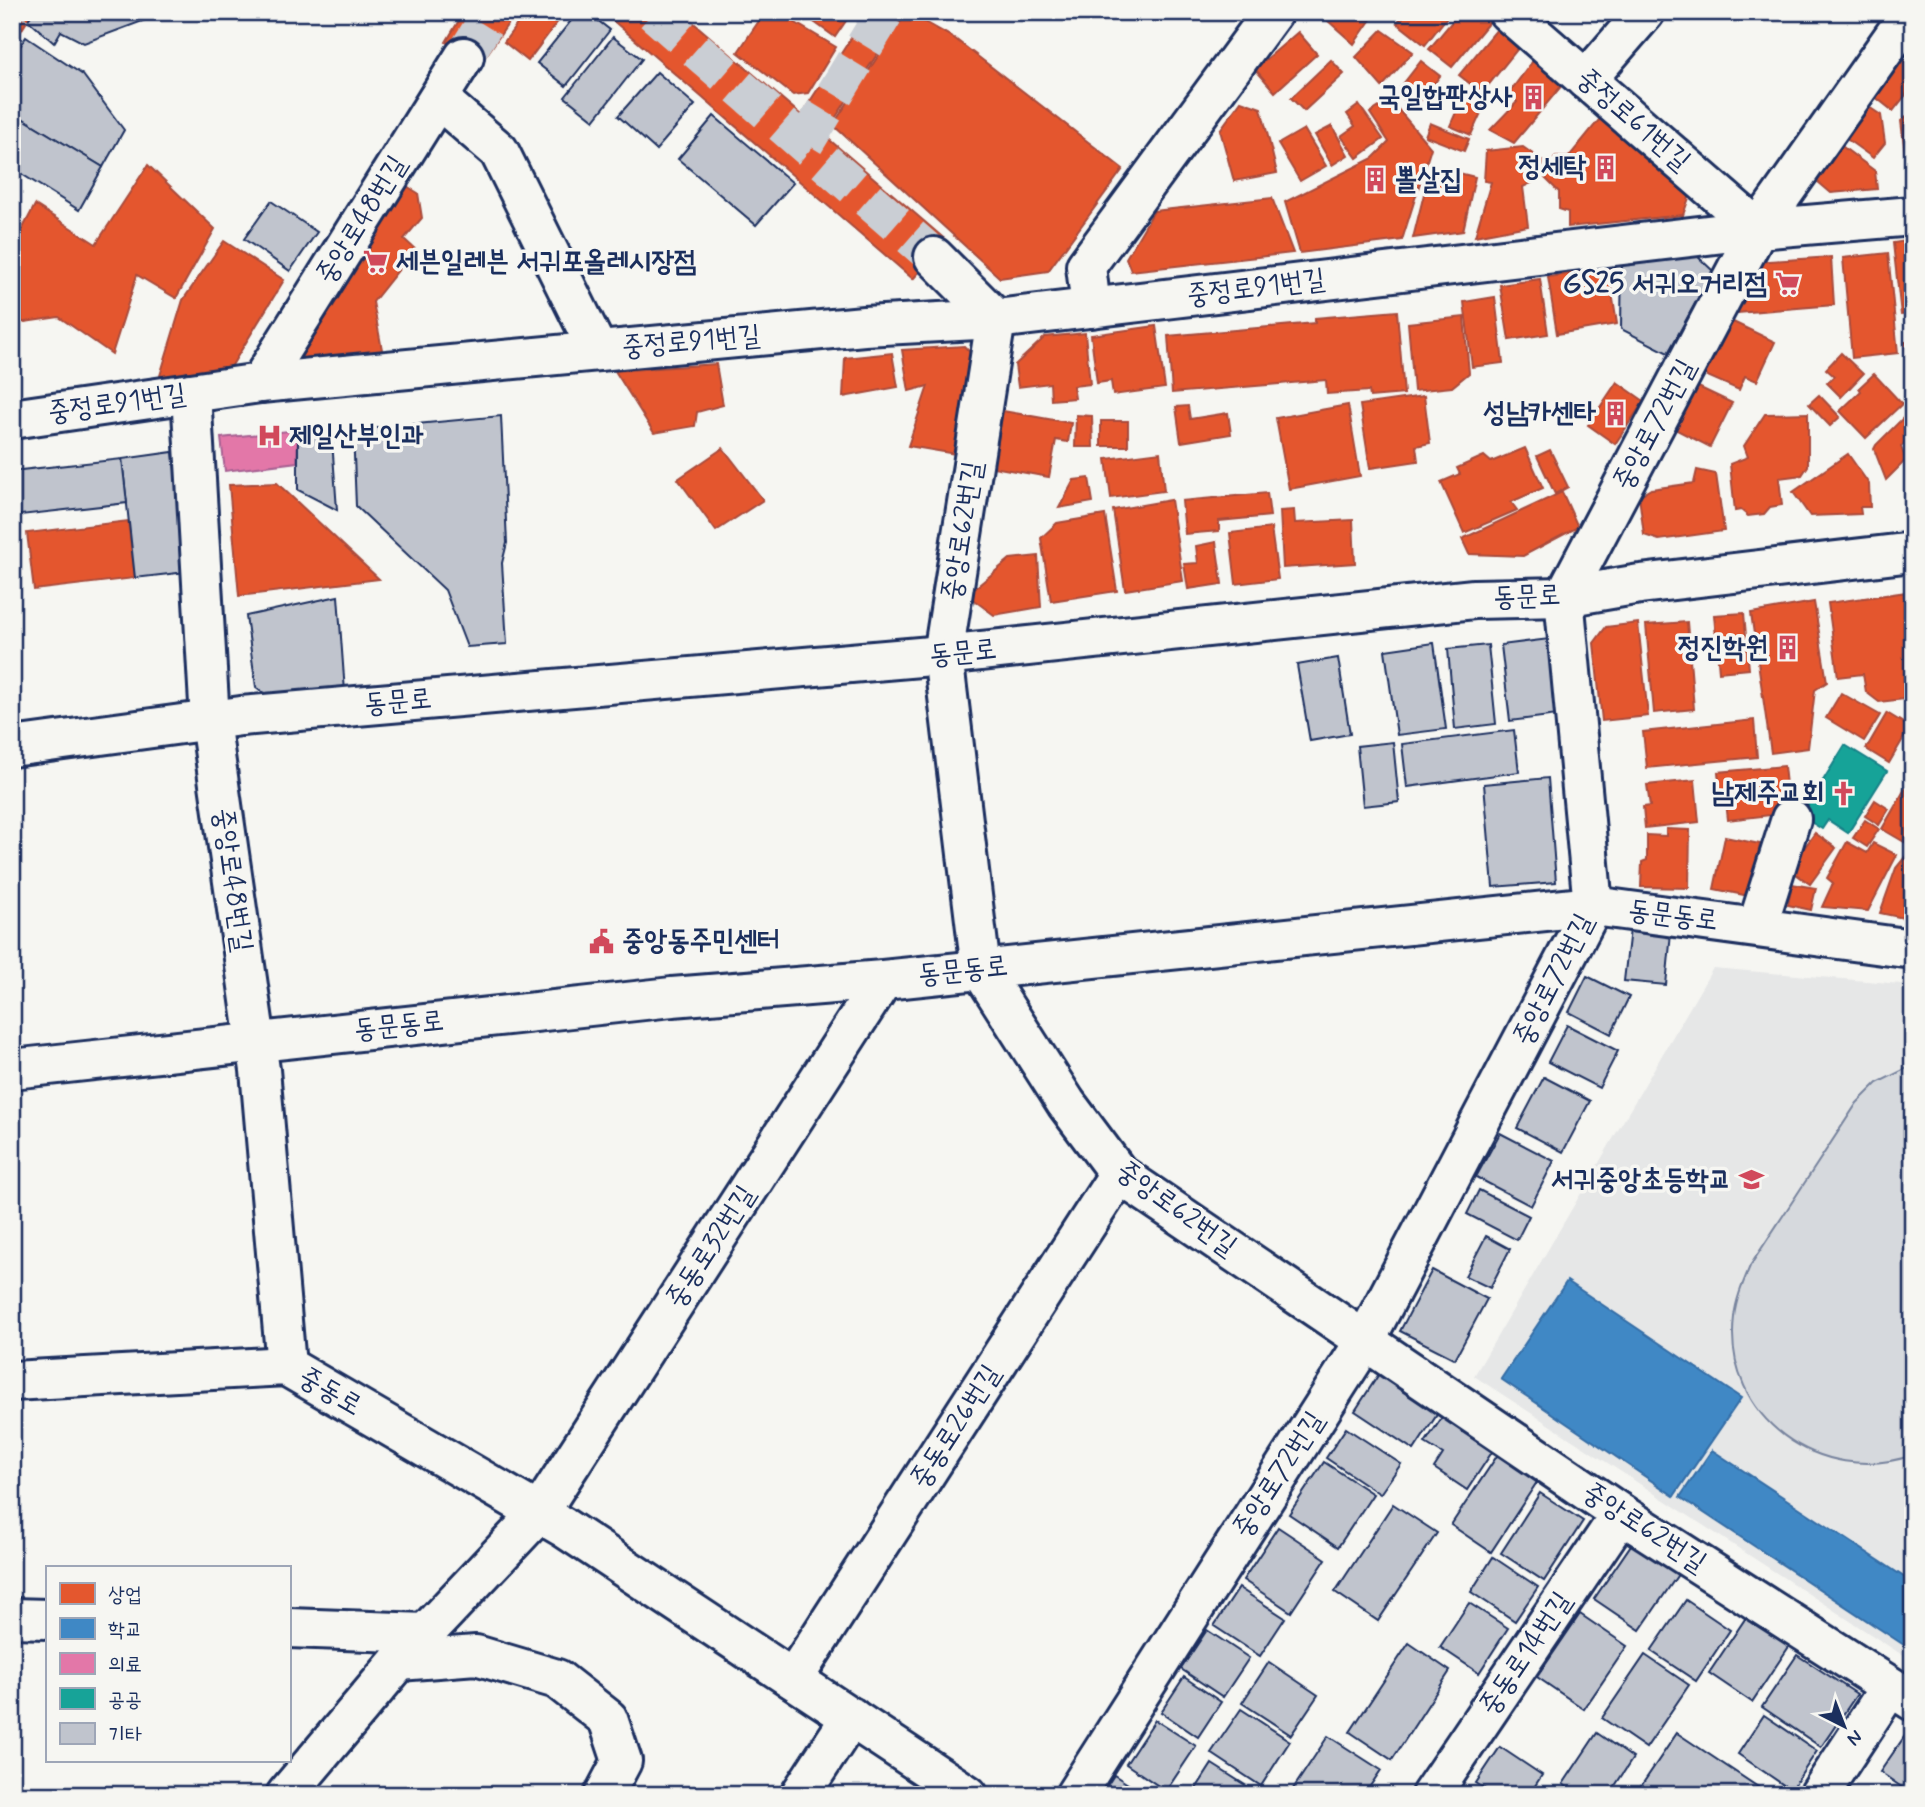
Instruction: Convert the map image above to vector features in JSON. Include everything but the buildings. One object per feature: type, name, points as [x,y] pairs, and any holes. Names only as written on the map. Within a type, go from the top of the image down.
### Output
[{"type":"street","points":[[1091,308],[1086,266],[1273,12]]},
{"type":"street","name":"중정로61번길","points":[[1508,12],[1758,229]]},
{"type":"street","points":[[1586,80],[1645,12]]},
{"type":"street","name":"중앙로72번길","points":[[1075,1795],[1365,1340],[1593,906],[1564,597],[1758,229],[1909,13]]},
{"type":"street","name":"중앙로48번길","points":[[260,383],[464,57]]},
{"type":"street","name":"중정로91번길","points":[[436,101],[448,107],[499,151],[598,351]]},
{"type":"street","name":"중정로91번길","points":[[12,419],[260,383],[864,326],[996,319],[1758,229],[1913,216]]},
{"type":"street","points":[[934,257],[996,319]]},
{"type":"street","name":"중앙로62번길","points":[[996,319],[943,655],[981,970],[1066,1103],[1119,1174],[1621,1514],[1901,1694]]},
{"type":"street","name":"중앙로48번길","points":[[191,393],[210,721],[260,1070],[286,1366]]},
{"type":"street","name":"동문로","points":[[12,747],[241,716],[943,655],[1474,598],[1564,597],[1640,584],[1913,552]]},
{"type":"street","points":[[1757,928],[1791,819]]},
{"type":"street","name":"동문동로","points":[[12,1069],[672,997],[883,980],[1593,906],[1913,948]]},
{"type":"street","name":"중동로32번길","points":[[539,1513],[883,980]]},
{"type":"street","name":"중동로26번길","points":[[793,1679],[1119,1174]]},
{"type":"street","name":"중동로","points":[[12,1381],[286,1366],[539,1513],[851,1717],[930,1784],[968,1795]]},
{"type":"street","points":[[286,1795],[399,1661],[539,1513]]},
{"type":"street","name":"중동로14번길","points":[[1431,1795],[1621,1514]]},
{"type":"street","points":[[12,1618],[46,1619]]},
{"type":"street","points":[[290,1628],[425,1633]]},
{"type":"street","points":[[399,1661],[476,1655],[557,1679],[608,1719],[622,1761],[604,1795]]},
{"type":"street","points":[[1819,1795],[1901,1694]]},
{"type":"street","points":[[800,1795],[851,1717]]},
{"type":"shaded area","name":"서귀중앙초등학교","points":[[1713,968],[1913,985],[1913,1662],[1474,1376]]},
{"type":"shaded area","points":[[1913,1065],[1913,1455],[1878,1462],[1845,1461],[1813,1452],[1784,1436],[1761,1413],[1744,1386],[1734,1353],[1735,1310],[1750,1266],[1857,1103],[1877,1083]]},
{"type":"tunnel","points":[[464,57],[492,12]]},
{"type":"tunnel","points":[[653,12],[934,257]]},
{"type":"tunnel","points":[[805,143],[885,12]]},
{"type":"place","name":"국일합판상사","points":[[1533,97]]},
{"type":"place","name":"정세탁","points":[[1606,167]]},
{"type":"place","name":"뽈살집","points":[[1375,180]]},
{"type":"place","name":"세븐일레븐 서귀포올레시장점","points":[[376,262]]},
{"type":"place","name":"GS25 서귀오거리점","points":[[1787,284]]},
{"type":"place","name":"성남카센타","points":[[1616,413]]},
{"type":"place","name":"제일산부인과","points":[[269,436]]},
{"type":"place","name":"정진학원","points":[[1788,648]]},
{"type":"place","name":"남제주교회","points":[[1844,793]]},
{"type":"place","name":"중앙동주민센터","points":[[602,941]]},
{"type":"place","name":"서귀중앙초등학교","points":[[1751,1180]]}]
